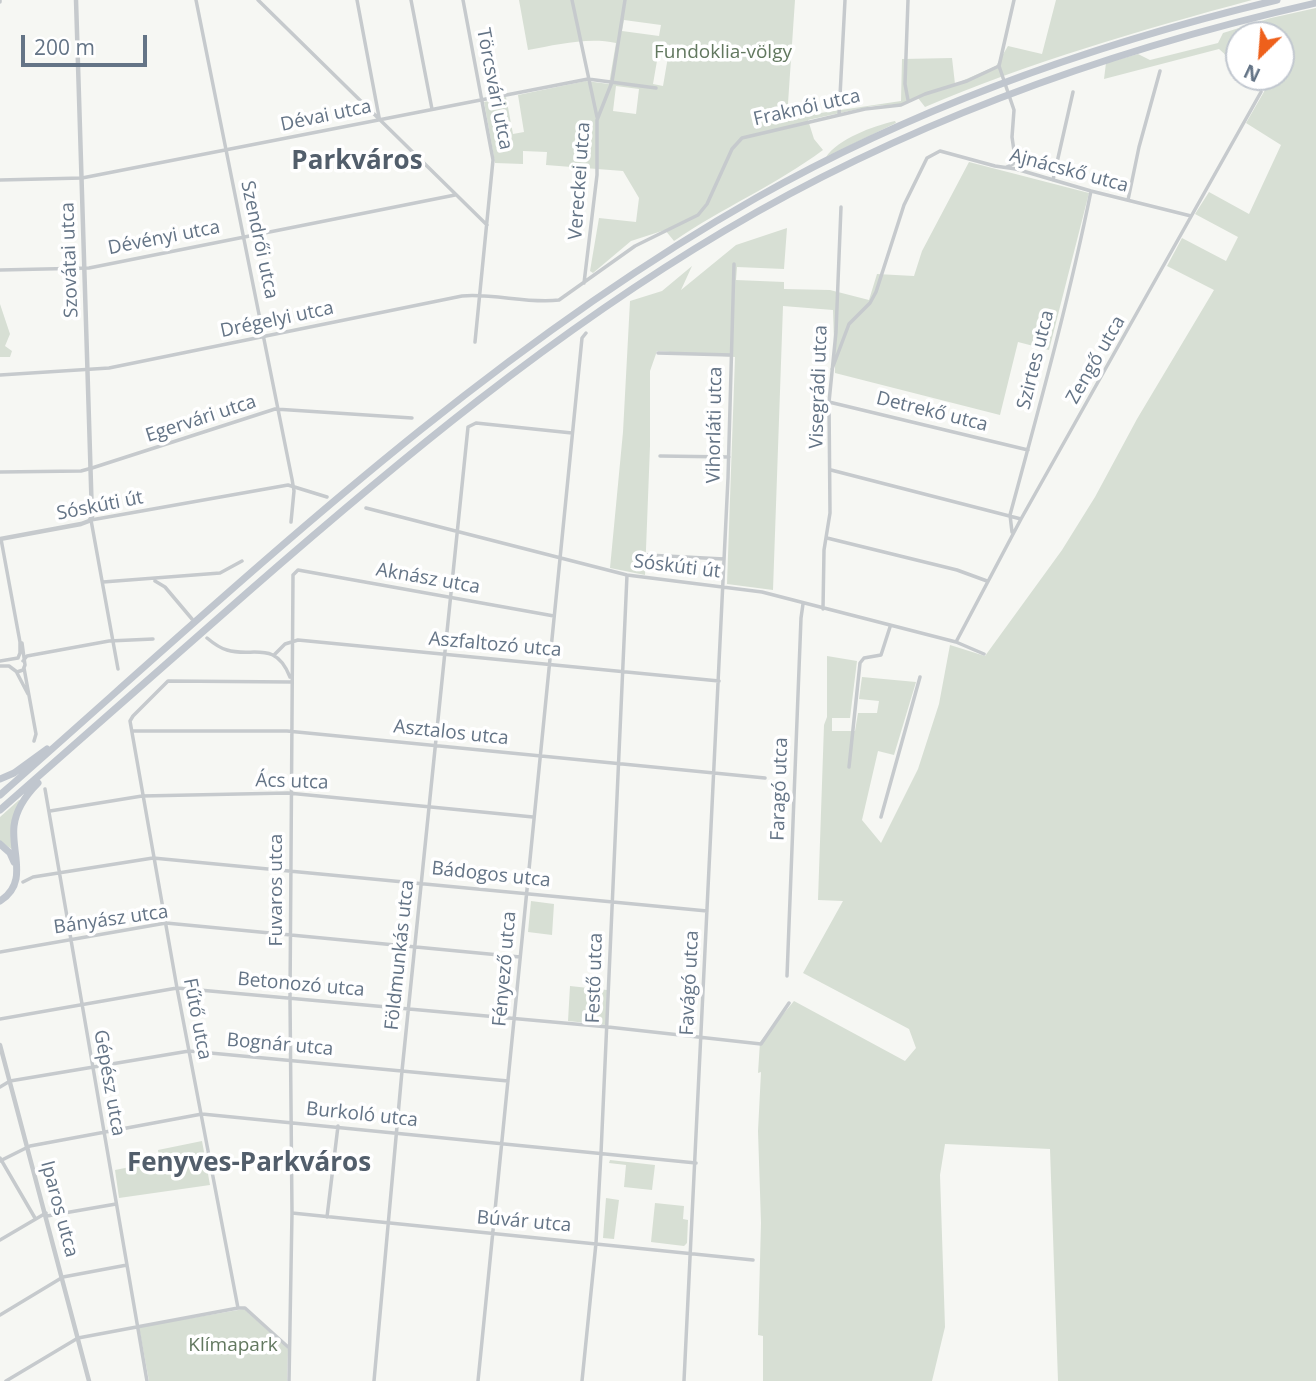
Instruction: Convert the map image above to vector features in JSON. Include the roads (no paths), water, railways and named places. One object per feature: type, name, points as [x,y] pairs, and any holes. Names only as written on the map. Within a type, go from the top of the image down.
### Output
[{"type":"highway","points":[[0,795],[346,492],[473,389],[555,328],[688,239],[773,189],[983,91],[1112,45],[1277,0]]},
{"type":"highway","points":[[0,810],[288,557],[438,432],[571,331],[665,267],[728,229],[852,162],[995,99],[1144,48],[1316,3]]},
{"type":"highway","points":[[0,779],[15,773],[40,753],[57,744]]},
{"type":"highway","points":[[0,899],[9,894],[17,880],[14,825],[20,805],[33,787],[57,766],[68,751]]},
{"type":"highway","points":[[0,844],[10,853],[15,869],[10,888],[0,899]]},
{"type":"street","name":"Szovátai utca","points":[[76,0],[92,468],[91,520]]},
{"type":"street","name":"Szendrői utca","points":[[196,0],[293,486]]},
{"type":"street","points":[[258,0],[487,225]]},
{"type":"street","points":[[357,0],[379,119]]},
{"type":"street","points":[[411,0],[432,109]]},
{"type":"street","name":"Törcsvári utca","points":[[463,0],[493,160],[475,342]]},
{"type":"street","points":[[572,0],[597,120]]},
{"type":"street","name":"Vereckei utca","points":[[584,283],[597,175],[597,120],[612,82],[625,0]]},
{"type":"street","points":[[839,115],[845,0]]},
{"type":"street","points":[[908,0],[905,84],[908,100]]},
{"type":"street","points":[[1014,0],[999,66],[1012,102],[1015,158],[1022,171]]},
{"type":"street","name":"Fraknói utca","points":[[559,300],[635,246],[698,215],[707,204],[732,149],[742,138],[865,109],[901,105],[999,66]]},
{"type":"street","points":[[1128,200],[1160,71]]},
{"type":"street","name":"Dévai utca","points":[[0,180],[82,178],[588,79],[656,88]]},
{"type":"street","points":[[1052,180],[1073,92]]},
{"type":"street","name":"Zengő utca","points":[[956,642],[1021,519],[1261,92]]},
{"type":"street","name":"Ajnácskő utca","points":[[832,369],[849,324],[870,303],[876,292],[904,205],[927,158],[933,153],[940,151],[1022,171],[1191,216]]},
{"type":"street","points":[[1005,167],[1013,164],[1015,158]]},
{"type":"street","name":"Szirtes utca","points":[[1013,534],[1010,515],[1078,257],[1091,191]]},
{"type":"street","name":"Dévényi utca","points":[[0,270],[85,268],[455,195]]},
{"type":"street","name":"Visegrádi utca","points":[[823,609],[824,550],[831,470],[829,402],[841,207]]},
{"type":"street","name":"Vihorláti utca","points":[[723,587],[734,264]]},
{"type":"street","name":"Drégelyi utca","points":[[0,374],[88,371],[462,296],[559,300]]},
{"type":"street","points":[[559,560],[582,338],[586,333]]},
{"type":"street","points":[[658,353],[731,355]]},
{"type":"street","name":"Detrekő utca","points":[[829,402],[1028,450]]},
{"type":"street","name":"Egervári utca","points":[[0,472],[81,471],[279,409],[412,418]]},
{"type":"street","name":"Földmunkás utca","points":[[374,1381],[408,1009],[468,427],[476,422],[572,433]]},
{"type":"street","points":[[660,456],[729,457]]},
{"type":"street","points":[[831,470],[1021,519]]},
{"type":"street","points":[[291,522],[293,486]]},
{"type":"street","name":"Sóskúti út","points":[[0,538],[293,486],[327,497]]},
{"type":"street","name":"Sóskúti út","points":[[366,508],[559,560],[627,575],[762,592],[956,642],[984,654]]},
{"type":"street","points":[[91,520],[118,669]]},
{"type":"street","points":[[0,538],[20,642],[19,660],[24,668],[36,734],[34,741]]},
{"type":"street","points":[[827,538],[957,570],[987,581]]},
{"type":"street","points":[[647,555],[724,559]]},
{"type":"street","name":"Fényező utca","points":[[478,1381],[559,560]]},
{"type":"street","points":[[103,582],[220,573],[242,561]]},
{"type":"street","name":"Aknász utca","points":[[298,570],[554,616]]},
{"type":"street","name":"Fuvaros utca","points":[[289,1381],[292,1213],[291,641],[293,575],[298,570]]},
{"type":"street","name":"Festő utca","points":[[582,1381],[596,1243],[627,575]]},
{"type":"street","points":[[152,580],[165,587],[192,619]]},
{"type":"street","name":"Favágó utca","points":[[684,1381],[723,587]]},
{"type":"street","name":"Faragó utca","points":[[787,976],[803,603]]},
{"type":"street","points":[[849,767],[860,663],[864,657],[881,656],[890,626]]},
{"type":"street","points":[[132,731],[131,718],[166,682],[292,682],[285,666],[274,655],[258,651],[227,650],[208,638]]},
{"type":"street","points":[[11,667],[27,656],[114,641],[153,639]]},
{"type":"street","points":[[274,655],[275,651],[291,641]]},
{"type":"street","name":"Aszfaltozó utca","points":[[291,641],[719,681]]},
{"type":"street","points":[[0,664],[19,660]]},
{"type":"street","points":[[0,664],[17,672],[29,696]]},
{"type":"street","points":[[17,672],[24,668]]},
{"type":"street","points":[[881,817],[920,677]]},
{"type":"street","name":"Asztalos utca","points":[[132,731],[291,731],[765,778]]},
{"type":"street","name":"Fűtő utca","points":[[132,731],[153,858],[238,1308]]},
{"type":"street","name":"Gépész utca","points":[[46,789],[58,873],[147,1381]]},
{"type":"street","name":"Ács utca","points":[[50,811],[142,796],[291,793],[533,817]]},
{"type":"street","name":"Bádogos utca","points":[[23,882],[33,877],[153,858],[707,911]]},
{"type":"street","name":"Bányász utca","points":[[0,952],[166,923],[520,957]]},
{"type":"street","name":"Betonozó utca","points":[[0,1019],[177,988],[515,1018],[761,1044],[789,1003]]},
{"type":"street","name":"Iparos utca","points":[[0,1045],[89,1381]]},
{"type":"street","name":"Bognár utca","points":[[0,1087],[10,1082],[189,1051],[508,1082]]},
{"type":"street","name":"Burkoló utca","points":[[0,1160],[27,1146],[202,1114],[696,1163]]},
{"type":"street","points":[[327,1217],[338,1126]]},
{"type":"street","points":[[0,1160],[36,1218]]},
{"type":"street","points":[[0,1240],[46,1214],[116,1203]]},
{"type":"street","name":"Búvár utca","points":[[292,1213],[753,1260]]},
{"type":"street","points":[[0,1315],[63,1277],[127,1265]]},
{"type":"street","points":[[6,1381],[78,1338],[238,1308],[245,1308],[289,1348]]},
{"type":"district","name":"Parkváros","points":[[357,162]]},
{"type":"district","name":"Fenyves-Parkváros","points":[[249,1164]]},
{"type":"park label","name":"Fundoklia-völgy","points":[[723,53]]},
{"type":"park label","name":"Klímapark","points":[[233,1346]]}]
